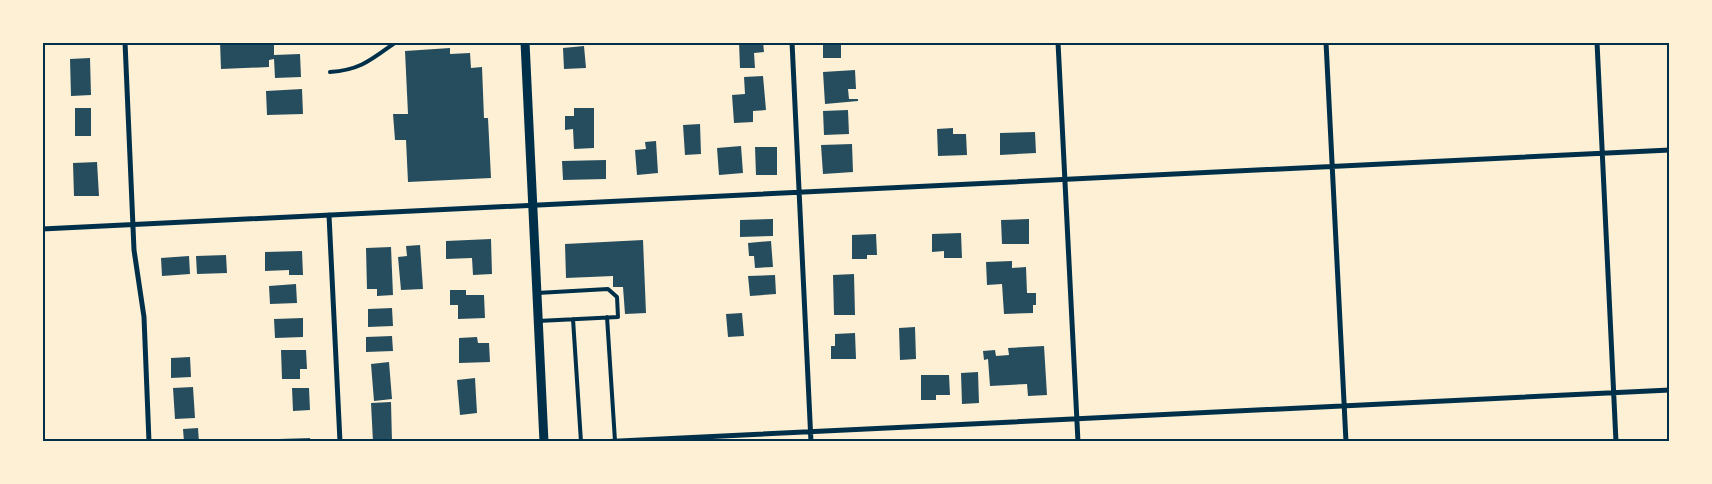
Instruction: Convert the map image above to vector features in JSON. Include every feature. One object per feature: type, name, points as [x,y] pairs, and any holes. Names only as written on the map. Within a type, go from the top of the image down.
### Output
[{"type":"street","points":[[125,42],[135,261],[144,317],[149,442]]},
{"type":"street","points":[[525,42],[544,442]]},
{"type":"street","points":[[792,42],[811,442]]},
{"type":"street","points":[[1058,42],[1078,442]]},
{"type":"street","points":[[1326,42],[1346,442]]},
{"type":"street","points":[[1597,42],[1616,442]]},
{"type":"street","points":[[42,229],[1670,150]]},
{"type":"street","points":[[329,215],[340,442]]},
{"type":"street","points":[[599,442],[1670,390]]},
{"type":"lane","points":[[330,72],[362,66],[396,42]]},
{"type":"lane","points":[[537,293],[608,289],[617,297],[618,317],[538,321]]},
{"type":"lane","points":[[607,318],[615,441]]},
{"type":"lane","points":[[573,319],[581,442]]},
{"type":"building","points":[[220,42],[274,42],[274,55],[300,54],[301,77],[275,78],[274,59],[269,60],[269,67],[221,69]]},
{"type":"building","points":[[739,42],[763,42],[764,52],[754,53],[755,68],[740,68]]},
{"type":"building","points":[[823,42],[841,42],[841,58],[823,58]]},
{"type":"building","points":[[584,46],[586,68],[564,69],[563,48]]},
{"type":"building","points":[[450,48],[450,54],[470,53],[471,68],[482,67],[484,118],[488,118],[491,178],[408,182],[406,140],[395,140],[393,114],[408,114],[405,51]]},
{"type":"building","points":[[90,58],[91,95],[71,96],[70,59]]},
{"type":"building","points":[[855,70],[856,89],[848,89],[849,99],[858,99],[858,101],[825,104],[823,72]]},
{"type":"building","points":[[763,76],[766,110],[753,111],[753,122],[734,123],[732,95],[745,94],[744,77]]},
{"type":"building","points":[[302,89],[303,114],[267,115],[266,91]]},
{"type":"building","points":[[75,108],[91,108],[91,136],[75,136]]},
{"type":"building","points":[[574,108],[594,108],[594,148],[574,149],[573,129],[565,130],[565,116],[574,116]]},
{"type":"building","points":[[848,110],[849,134],[824,135],[823,111]]},
{"type":"building","points":[[700,124],[701,154],[685,155],[683,125]]},
{"type":"building","points":[[953,128],[953,134],[966,134],[967,155],[938,156],[937,129]]},
{"type":"building","points":[[1035,132],[1036,153],[1000,155],[1000,133]]},
{"type":"building","points":[[656,141],[658,173],[637,175],[635,150],[646,149],[645,142]]},
{"type":"building","points":[[852,144],[853,172],[823,174],[821,145]]},
{"type":"building","points":[[741,146],[743,173],[719,175],[717,148]]},
{"type":"building","points":[[755,147],[777,147],[777,175],[756,175]]},
{"type":"building","points":[[606,160],[606,179],[563,180],[562,161]]},
{"type":"building","points":[[97,162],[99,196],[74,196],[73,163]]},
{"type":"building","points":[[773,219],[773,236],[740,237],[740,220]]},
{"type":"building","points":[[1029,219],[1029,244],[1002,244],[1001,220]]},
{"type":"building","points":[[961,233],[962,258],[944,258],[944,251],[932,252],[932,234]]},
{"type":"building","points":[[876,234],[877,255],[867,255],[867,259],[852,259],[852,235]]},
{"type":"building","points":[[491,239],[492,274],[473,275],[472,258],[446,259],[446,241]]},
{"type":"building","points":[[643,240],[646,313],[625,314],[623,287],[613,287],[613,276],[566,278],[565,244]]},
{"type":"building","points":[[771,241],[773,267],[755,268],[754,256],[749,256],[748,243]]},
{"type":"building","points":[[420,245],[423,289],[401,290],[398,257],[407,256],[406,246]]},
{"type":"building","points":[[391,247],[393,295],[377,296],[377,289],[367,289],[366,248]]},
{"type":"building","points":[[302,251],[303,275],[289,275],[289,270],[265,271],[265,252]]},
{"type":"building","points":[[226,255],[227,273],[197,274],[196,256]]},
{"type":"building","points":[[189,256],[190,274],[162,276],[161,258]]},
{"type":"building","points":[[1012,261],[1012,268],[1026,267],[1027,293],[1036,293],[1036,305],[1033,305],[1033,313],[1004,314],[1002,284],[987,285],[986,262]]},
{"type":"building","points":[[854,274],[855,315],[834,315],[833,275]]},
{"type":"building","points":[[775,275],[776,294],[750,296],[748,276]]},
{"type":"building","points":[[296,284],[297,303],[270,304],[269,286]]},
{"type":"building","points":[[450,290],[466,290],[466,295],[484,295],[485,318],[458,319],[458,305],[450,305]]},
{"type":"building","points":[[392,308],[393,326],[368,327],[368,309]]},
{"type":"building","points":[[742,313],[744,336],[728,337],[726,314]]},
{"type":"building","points":[[303,318],[303,337],[275,338],[274,319]]},
{"type":"building","points":[[915,327],[916,359],[900,360],[899,328]]},
{"type":"building","points":[[855,333],[856,359],[831,359],[831,346],[835,346],[835,334]]},
{"type":"building","points":[[392,336],[393,351],[366,352],[366,337]]},
{"type":"building","points":[[477,337],[478,343],[489,343],[490,362],[459,363],[459,338]]},
{"type":"building","points":[[1044,346],[1047,395],[1028,396],[1027,384],[990,386],[988,359],[984,360],[983,351],[995,350],[996,356],[1009,355],[1008,348]]},
{"type":"building","points":[[281,350],[306,350],[307,369],[300,369],[300,379],[282,379]]},
{"type":"building","points":[[190,357],[191,377],[171,378],[171,358]]},
{"type":"building","points":[[389,362],[392,399],[374,401],[371,364]]},
{"type":"building","points":[[978,372],[979,403],[962,404],[961,373]]},
{"type":"building","points":[[921,375],[949,375],[950,395],[936,395],[936,400],[921,400]]},
{"type":"building","points":[[475,378],[477,413],[460,415],[457,380]]},
{"type":"building","points":[[193,387],[195,418],[175,419],[173,388]]},
{"type":"building","points":[[292,388],[309,388],[310,410],[293,411]]},
{"type":"building","points":[[391,402],[392,442],[373,442],[371,403]]},
{"type":"building","points":[[198,428],[199,442],[184,442],[183,429]]},
{"type":"building","points":[[310,438],[311,442],[279,442],[279,439]]}]
